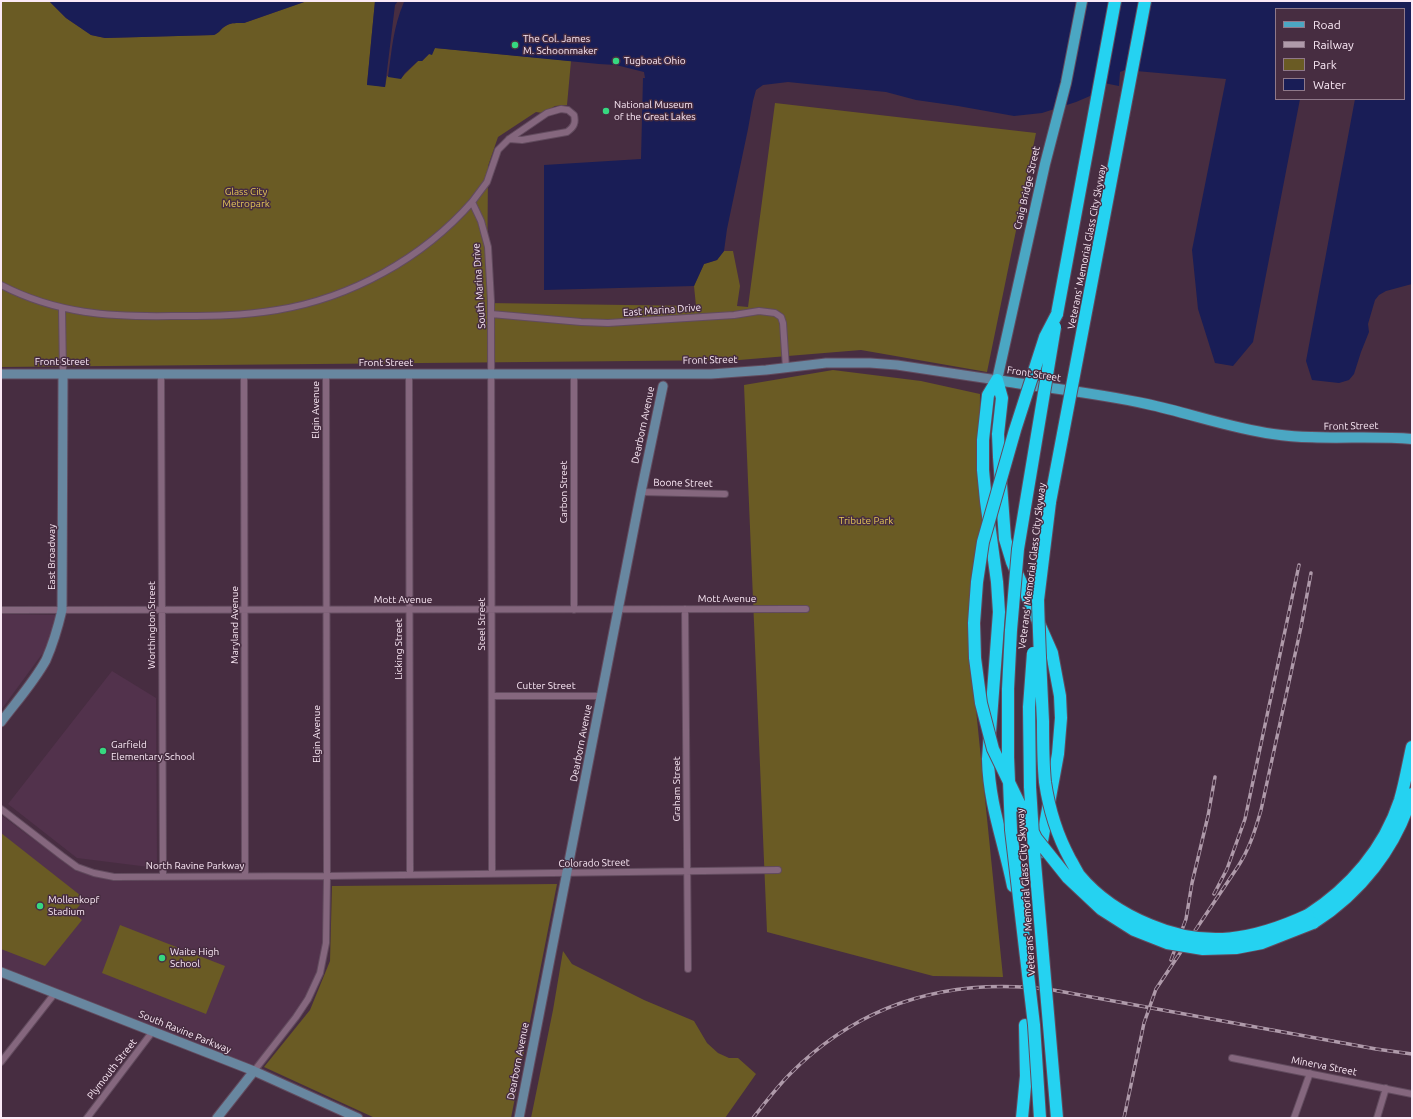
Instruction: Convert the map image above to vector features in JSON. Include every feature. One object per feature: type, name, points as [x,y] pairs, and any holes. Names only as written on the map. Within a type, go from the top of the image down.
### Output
[{"type":"highway","name":"Veterans' Memorial Glass City Skyway","points":[[1040,1118],[1034,1025],[1011,830],[1008,757],[1008,689],[1011,630],[1018,550],[1057,314],[1115,1]]},
{"type":"highway","name":"Veterans' Memorial Glass City Skyway","points":[[1056,1118],[1034,851],[1030,787],[1029,706],[1038,600],[1050,502],[1145,1]]},
{"type":"highway","points":[[1057,314],[1045,337],[1015,430],[984,542],[977,582],[974,623],[981,703],[993,748],[1036,838],[1068,878],[1101,909],[1134,930],[1166,943],[1203,949],[1236,948],[1262,943],[1310,919],[1360,870],[1377,848],[1390,825],[1399,802],[1412,747]]},
{"type":"highway","points":[[997,380],[1002,398],[998,434],[1005,539],[1012,562],[1052,653],[1060,696],[1061,718],[1058,754],[1034,881],[1033,896],[1037,956],[1043,1008],[1062,1118]]},
{"type":"highway","points":[[997,380],[988,395],[983,440],[986,501],[996,575],[999,612],[988,773],[995,815],[1014,890],[1026,1025],[1026,1076],[1022,1118]]},
{"type":"highway","points":[[1038,600],[1045,781],[1053,820],[1062,845],[1079,874],[1101,897],[1132,917],[1166,932],[1204,939],[1228,939],[1256,935],[1329,912],[1352,893],[1379,862],[1400,827],[1412,794]]},
{"type":"main road","name":"Craig Bridge Street","points":[[997,380],[1045,164],[1066,83],[1082,1]]},
{"type":"main road","name":"Front Street","points":[[997,380],[1135,401],[1242,429],[1271,434],[1323,438],[1412,439]]},
{"type":"street","points":[[1,285],[41,303],[62,308],[76,311],[136,316],[224,315],[278,310],[322,299],[343,292],[388,271],[420,250],[472,202],[487,182],[498,150],[509,139],[547,113],[561,109],[568,110],[574,115],[575,122],[572,128],[566,132],[522,140],[509,139]]},
{"type":"street","name":"South Marina Drive","points":[[472,202],[481,221],[488,247],[492,375]]},
{"type":"street","points":[[62,308],[63,374]]},
{"type":"street","name":"East Marina Drive","points":[[491,314],[608,323],[727,316],[759,312],[775,313],[781,317],[784,323],[786,368]]},
{"type":"street","name":"Front Street","points":[[1,374],[711,374],[826,363],[870,363],[897,365],[997,380]]},
{"type":"street","name":"Dearborn Avenue","points":[[519,1118],[665,373]]},
{"type":"street","name":"East Broadway","points":[[1,722],[31,683],[45,660],[52,644],[62,610],[63,374]]},
{"type":"street","name":"Worthington Street","points":[[161,374],[163,876]]},
{"type":"street","name":"Maryland Avenue","points":[[244,374],[245,876]]},
{"type":"street","name":"Licking Street","points":[[409,374],[410,875]]},
{"type":"street","name":"Carbon Street","points":[[574,374],[574,610]]},
{"type":"street","name":"Elgin Avenue","points":[[254,1071],[296,1017],[308,999],[320,973],[326,943],[326,375]]},
{"type":"street","name":"Steel Street","points":[[492,375],[492,874]]},
{"type":"street","name":"Boone Street","points":[[641,492],[725,494]]},
{"type":"street","name":"Graham Street","points":[[685,609],[688,969]]},
{"type":"street","name":"Mott Avenue","points":[[1,610],[806,609]]},
{"type":"street","name":"Cutter Street","points":[[492,696],[601,696]]},
{"type":"street","name":"North Ravine Parkway","points":[[1,809],[62,856],[78,867],[94,873],[114,876],[410,875]]},
{"type":"street","name":"Colorado Street","points":[[410,875],[778,870]]},
{"type":"street","name":"South Ravine Parkway","points":[[1,972],[254,1071],[352,1117]]},
{"type":"street","points":[[1,1062],[55,993]]},
{"type":"street","name":"Plymouth Street","points":[[87,1118],[154,1032]]},
{"type":"street","name":"Minerva Street","points":[[1232,1058],[1412,1094]]},
{"type":"street","points":[[217,1118],[254,1071]]},
{"type":"street","points":[[1294,1118],[1310,1073]]},
{"type":"street","points":[[1377,1118],[1386,1088]]},
{"type":"shaded area","points":[[1,614],[57,615],[45,650],[1,710]]},
{"type":"shaded area","name":"Garfield Elementary School","points":[[112,671],[156,698],[157,868],[77,858],[8,804]]},
{"type":"shaded area","name":"Waite High School","points":[[1,815],[76,871],[112,881],[327,876],[326,943],[320,973],[308,999],[254,1071],[1,972]]},
{"type":"green space","name":"Glass City Metropark","points":[[1,1],[49,1],[66,18],[91,35],[105,38],[214,35],[229,24],[244,23],[307,1],[375,1],[367,84],[385,87],[387,76],[401,78],[418,61],[422,61],[435,48],[571,61],[567,105],[555,106],[543,113],[536,112],[498,137],[488,166],[487,303],[696,306],[694,286],[704,264],[717,260],[724,251],[733,251],[740,286],[737,306],[748,307],[775,103],[1036,133],[987,372],[861,350],[739,360],[1,367]]},
{"type":"green space","name":"Tribute Park","points":[[833,370],[921,381],[980,394],[979,487],[983,528],[968,630],[1003,977],[933,976],[767,932],[744,385]]},
{"type":"green space","name":"Mollenkopf Stadium","points":[[1,833],[85,899],[73,913],[82,920],[45,966],[1,949]]},
{"type":"green space","points":[[557,884],[511,1118],[375,1118],[264,1067],[310,1010],[330,961],[332,886]]},
{"type":"green space","points":[[120,925],[225,966],[206,1014],[102,973]]},
{"type":"green space","points":[[563,951],[572,964],[644,1000],[694,1021],[707,1043],[718,1053],[729,1058],[738,1058],[756,1074],[725,1118],[531,1118],[553,1010]]},
{"type":"water","points":[[49,1],[307,1],[244,23],[229,24],[214,35],[105,38],[91,35],[66,18]]},
{"type":"water","points":[[375,1],[398,1],[395,5],[385,87],[367,85]]},
{"type":"water","points":[[407,1],[1412,1],[1412,284],[1386,291],[1379,295],[1375,300],[1368,324],[1369,332],[1354,374],[1349,380],[1339,383],[1312,380],[1306,361],[1355,100],[1405,100],[1405,8],[1275,8],[1275,100],[1300,100],[1253,342],[1233,366],[1215,363],[1198,309],[1192,250],[1226,79],[1125,70],[1120,72],[1119,86],[1104,83],[1097,93],[1076,102],[1042,113],[1014,116],[916,100],[886,92],[788,82],[763,85],[756,90],[753,101],[727,229],[724,251],[717,260],[704,264],[694,286],[544,290],[544,165],[641,159],[643,78],[645,78],[644,72],[616,65],[435,48],[432,55],[429,54],[422,61],[418,61],[405,73],[401,79],[388,77],[395,30],[400,12],[404,2],[411,2]]},
{"type":"railway","points":[[1214,894],[1227,869],[1245,819],[1299,565]]},
{"type":"railway","points":[[1124,1118],[1144,1023],[1156,989],[1237,868],[1254,833],[1261,810],[1301,627],[1311,573]]},
{"type":"railway","points":[[1171,960],[1186,919],[1192,883],[1208,816],[1215,777]]},
{"type":"railway","points":[[753,1118],[790,1074],[818,1049],[848,1028],[879,1012],[911,1000],[945,992],[980,987],[1016,987],[1053,990],[1376,1049],[1412,1054]]},
{"type":"place","name":"The Col. James M. Schoonmaker","points":[[515,45]]},
{"type":"place","name":"Tugboat Ohio","points":[[616,61]]},
{"type":"place","name":"National Museum of the Great Lakes","points":[[606,111]]},
{"type":"place","name":"Garfield Elementary School","points":[[103,751]]},
{"type":"place","name":"Mollenkopf Stadium","points":[[40,906]]},
{"type":"place","name":"Waite High School","points":[[162,958]]}]
